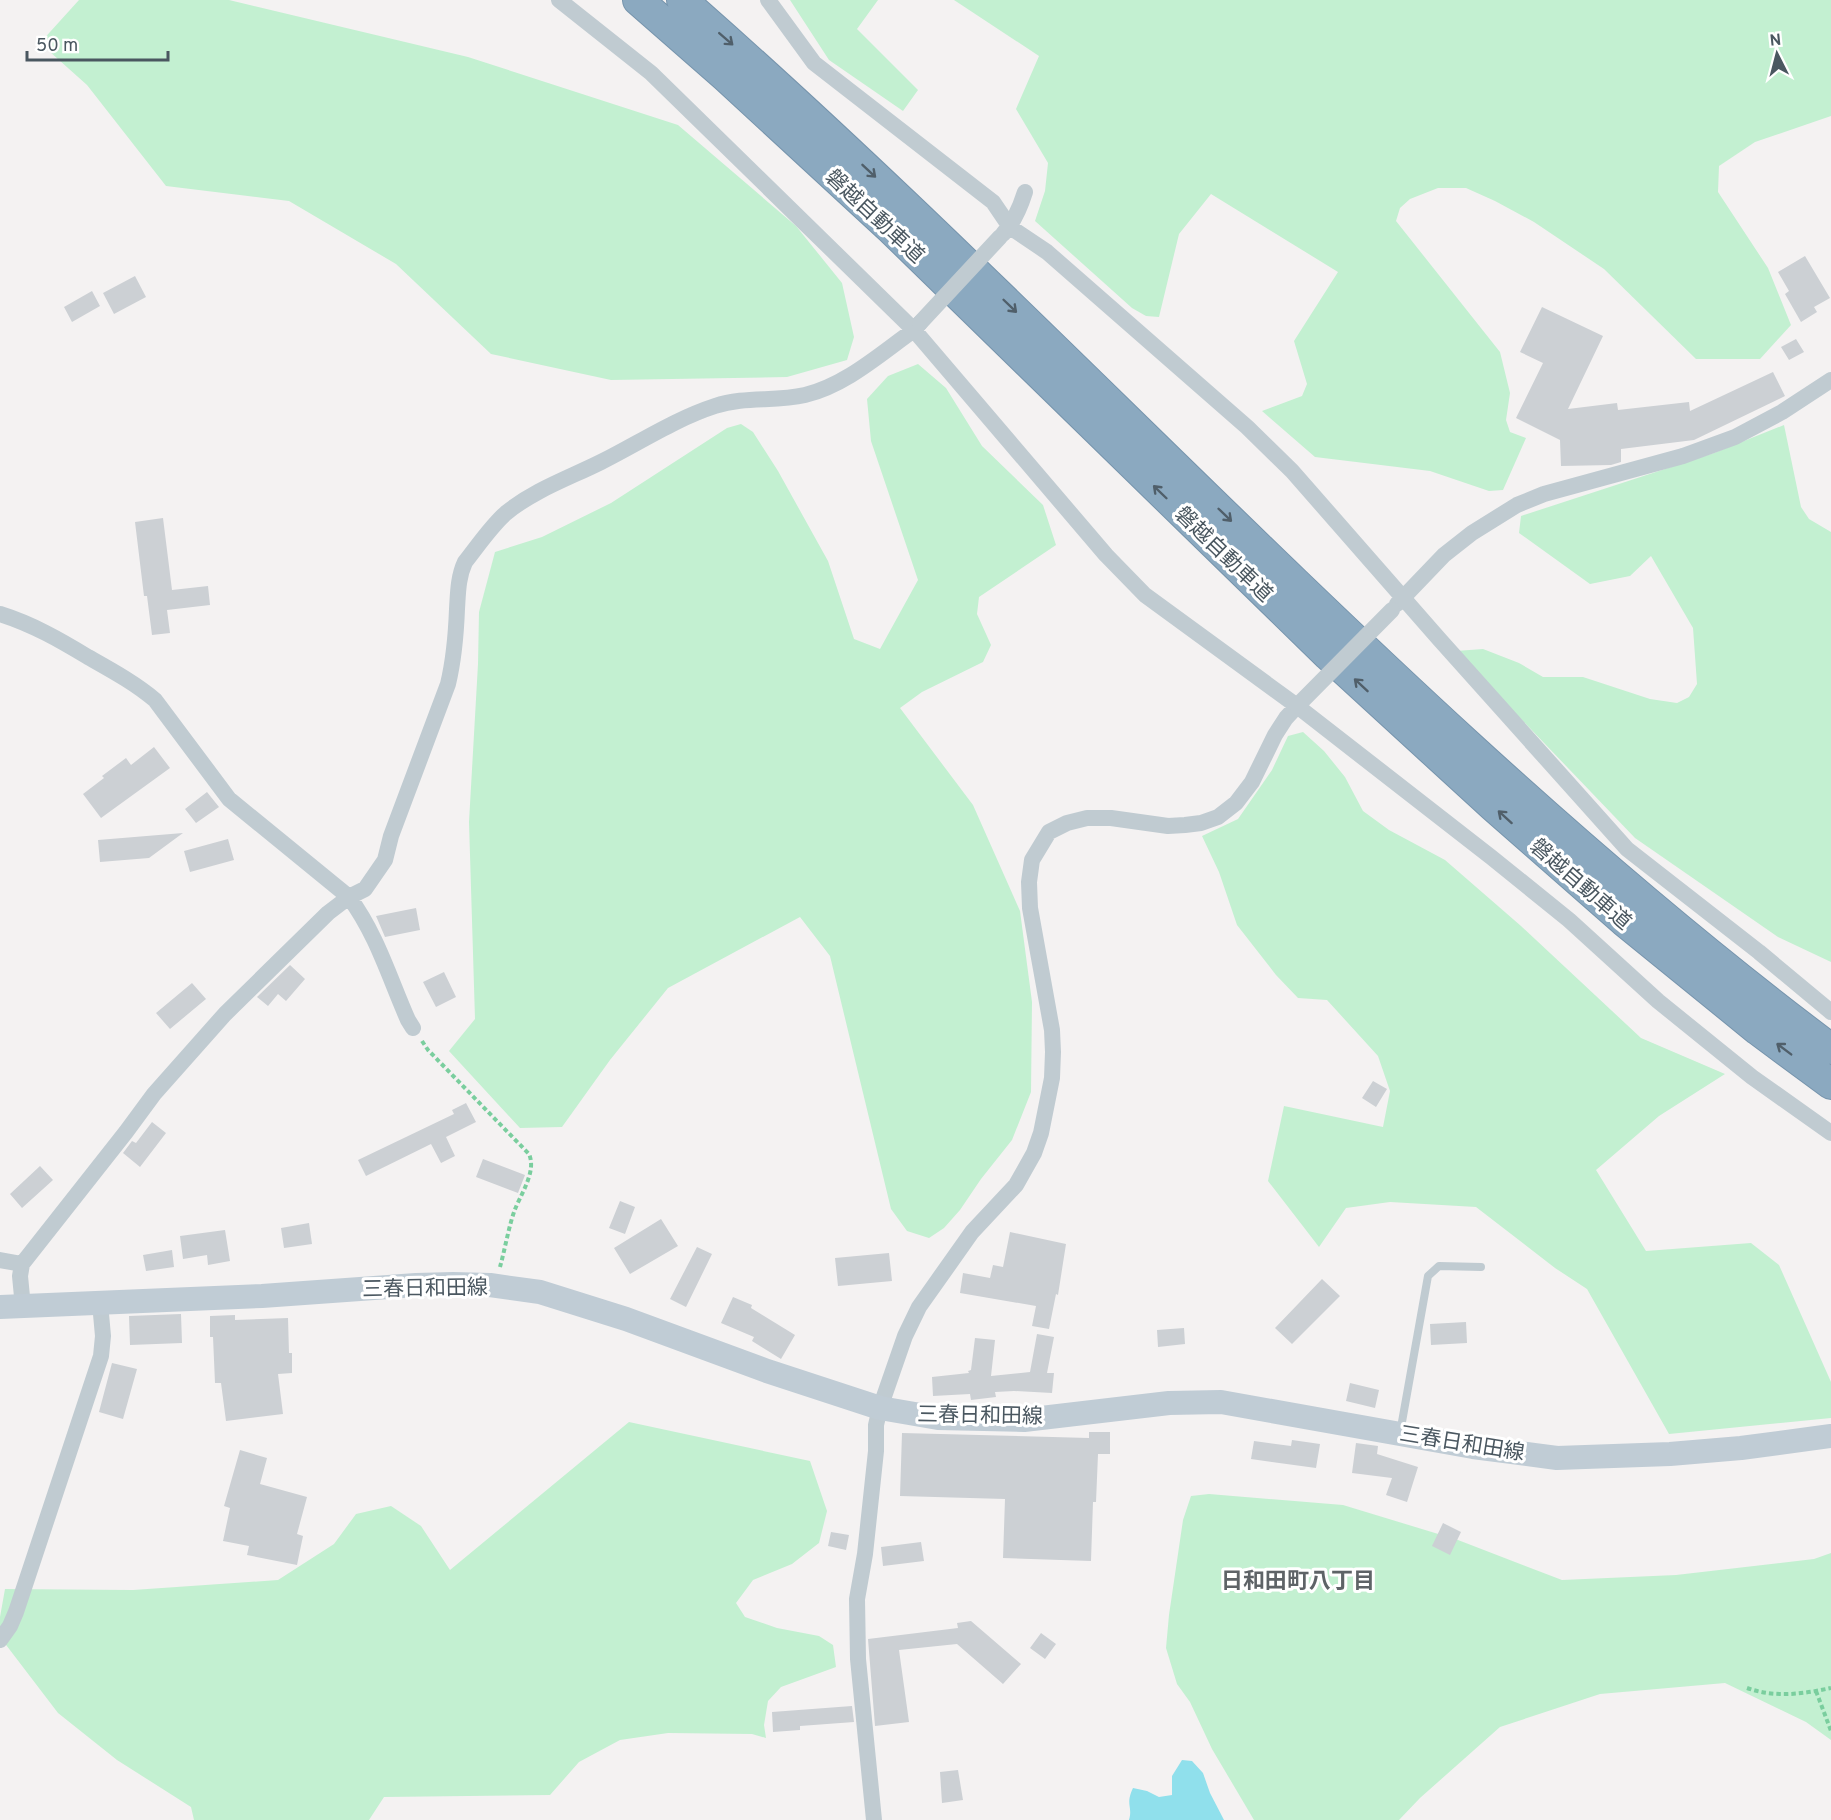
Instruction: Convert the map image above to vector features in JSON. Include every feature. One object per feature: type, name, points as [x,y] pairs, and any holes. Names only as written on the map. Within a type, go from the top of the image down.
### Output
[{"type":"highway","name":"磐越自動車道","points":[[638,0],[726,77],[892,230],[1328,655],[1494,807],[1624,921],[1758,1030],[1831,1084]]},
{"type":"highway","name":"磐越自動車道","points":[[682,0],[911,210],[1345,631],[1510,783],[1643,900],[1770,1004],[1831,1049]]},
{"type":"main road","name":"三春日和田線","points":[[12,1307],[261,1296],[426,1285],[497,1286],[540,1292],[627,1319],[766,1371],[880,1408],[938,1418],[1024,1420],[1169,1403],[1221,1402],[1473,1447],[1557,1458],[1670,1454],[1741,1448],[1831,1436]]},
{"type":"street","points":[[559,0],[651,73],[917,326],[1106,555],[1145,596],[1297,706],[1569,920],[1666,1008],[1752,1077],[1831,1133]]},
{"type":"street","points":[[768,0],[814,63],[993,202],[1005,232],[1047,252],[1270,449],[1292,471],[1398,604],[1627,849],[1759,952],[1831,1012]]},
{"type":"street","points":[[12,1307],[22,1264],[154,1094],[225,1014],[328,913],[349,897],[365,889],[385,860],[391,836],[448,684],[454,662],[461,569],[504,514],[538,492],[604,461],[679,421],[716,406],[744,400],[806,395],[843,381],[917,326],[1005,232],[1019,210],[1025,192]]},
{"type":"street","points":[[874,1820],[858,1659],[857,1599],[865,1554],[876,1452],[876,1425],[905,1336],[919,1307],[972,1232],[1016,1185],[1034,1153],[1041,1133],[1052,1078],[1052,1030],[1030,908],[1029,882],[1032,860],[1049,832],[1067,823],[1087,818],[1111,818],[1168,826],[1201,824],[1218,817],[1236,803],[1252,782],[1286,718],[1444,555],[1472,533],[1517,505],[1544,494],[1683,456],[1735,437],[1782,412],[1831,380]]},
{"type":"street","points":[[0,614],[40,629],[105,666],[143,691],[159,706],[229,799],[349,897],[373,934],[413,1028]]},
{"type":"street","points":[[0,1260],[22,1264]]},
{"type":"street","points":[[0,1640],[16,1612],[101,1356],[103,1336],[100,1303]]},
{"type":"lane","points":[[1400,1434],[1428,1276],[1439,1266],[1481,1267]]},
{"type":"path","points":[[413,1028],[428,1050],[531,1158],[528,1177],[514,1212],[497,1286]]},
{"type":"path","points":[[1747,1688],[1762,1693],[1786,1695],[1831,1688]]},
{"type":"path","points":[[1816,1691],[1831,1731]]},
{"type":"green space","points":[[79,0],[229,0],[468,57],[678,125],[796,226],[842,283],[854,337],[847,360],[787,377],[611,380],[491,354],[396,264],[289,201],[166,186],[87,85],[40,43]]},
{"type":"green space","points":[[790,0],[878,0],[857,29],[918,90],[903,111],[829,60]]},
{"type":"green space","points":[[954,0],[1831,0],[1831,116],[1755,142],[1719,166],[1718,192],[1768,268],[1791,325],[1760,359],[1696,359],[1604,269],[1534,222],[1466,188],[1438,188],[1410,199],[1400,208],[1396,221],[1500,352],[1510,393],[1506,420],[1510,432],[1526,438],[1503,490],[1489,491],[1430,471],[1315,457],[1262,411],[1302,396],[1307,384],[1294,341],[1338,272],[1211,194],[1179,234],[1159,317],[1146,316],[1132,308],[1035,221],[1045,191],[1048,163],[1016,109],[1039,56]]},
{"type":"green space","points":[[918,364],[946,388],[982,446],[1043,505],[1056,545],[979,597],[977,614],[991,645],[983,662],[922,692],[900,708],[973,805],[1020,911],[1032,1002],[1031,1092],[1012,1140],[960,1210],[944,1228],[929,1238],[907,1231],[891,1209],[830,956],[800,917],[668,988],[610,1060],[562,1127],[520,1128],[449,1051],[475,1019],[469,822],[479,612],[495,552],[542,537],[611,503],[727,428],[741,424],[753,432],[778,471],[828,561],[854,639],[880,649],[918,580],[871,441],[867,399],[888,376]]},
{"type":"green space","points":[[1784,425],[1801,507],[1809,519],[1831,532],[1831,962],[1778,937],[1635,838],[1456,651],[1483,649],[1519,663],[1543,677],[1583,677],[1650,699],[1677,703],[1689,697],[1697,684],[1693,628],[1651,556],[1630,576],[1590,584],[1519,533],[1521,516],[1714,453]]},
{"type":"green space","points":[[1303,732],[1324,751],[1345,777],[1363,811],[1389,830],[1445,860],[1521,926],[1641,1038],[1725,1074],[1659,1116],[1596,1170],[1646,1251],[1751,1243],[1779,1265],[1831,1382],[1831,1418],[1669,1434],[1587,1289],[1555,1268],[1476,1207],[1390,1202],[1346,1208],[1319,1247],[1268,1181],[1284,1106],[1383,1127],[1390,1091],[1378,1056],[1327,1000],[1298,998],[1276,975],[1237,925],[1219,872],[1202,836],[1238,819],[1272,770],[1288,736]]},
{"type":"green space","points":[[629,1422],[810,1461],[827,1511],[819,1543],[792,1564],[753,1580],[736,1603],[745,1617],[777,1628],[819,1636],[833,1645],[836,1667],[781,1687],[768,1701],[764,1725],[766,1738],[752,1734],[668,1733],[620,1740],[579,1762],[550,1795],[384,1797],[369,1820],[194,1820],[191,1807],[117,1760],[58,1713],[0,1637],[0,1617],[5,1589],[133,1590],[278,1580],[334,1544],[356,1514],[391,1506],[421,1526],[450,1570]]},
{"type":"green space","points":[[1209,1494],[1343,1505],[1458,1540],[1562,1580],[1676,1575],[1814,1559],[1831,1553],[1831,1740],[1806,1722],[1725,1683],[1600,1694],[1500,1727],[1420,1798],[1399,1820],[1254,1820],[1212,1749],[1190,1702],[1177,1684],[1166,1648],[1183,1520],[1191,1496]]},
{"type":"water","points":[[1182,1760],[1192,1761],[1203,1773],[1224,1820],[1129,1820],[1129,1802],[1133,1788],[1159,1797],[1172,1795],[1172,1776]]},
{"type":"building","points":[[1805,256],[1830,298],[1814,307],[1817,312],[1801,322],[1785,294],[1789,291],[1778,272]]},
{"type":"building","points":[[135,276],[146,297],[114,314],[103,293]]},
{"type":"building","points":[[92,291],[100,306],[72,322],[64,307]]},
{"type":"building","points":[[1542,307],[1603,336],[1568,409],[1617,403],[1618,410],[1689,402],[1690,411],[1773,372],[1785,396],[1694,440],[1621,449],[1621,462],[1611,465],[1561,466],[1560,440],[1516,418],[1543,363],[1520,352]]},
{"type":"building","points":[[1796,339],[1804,352],[1789,360],[1781,347]]},
{"type":"building","points":[[163,518],[172,590],[208,586],[210,605],[167,610],[170,633],[152,635],[147,596],[144,596],[135,522]]},
{"type":"building","points":[[154,747],[170,768],[101,818],[83,794],[126,758],[131,765]]},
{"type":"building","points":[[207,792],[219,807],[196,823],[185,809]]},
{"type":"building","points":[[183,833],[149,858],[100,862],[98,840]]},
{"type":"building","points":[[228,839],[234,860],[190,872],[184,851]]},
{"type":"building","points":[[416,908],[420,930],[385,937],[376,916]]},
{"type":"building","points":[[290,965],[305,979],[286,1001],[278,994],[268,1006],[257,997]]},
{"type":"building","points":[[444,972],[456,997],[436,1007],[423,982]]},
{"type":"building","points":[[192,983],[206,999],[170,1029],[156,1013]]},
{"type":"building","points":[[1373,1081],[1387,1089],[1376,1107],[1362,1098]]},
{"type":"building","points":[[466,1103],[476,1122],[446,1137],[455,1156],[441,1163],[431,1144],[366,1176],[358,1160],[454,1114],[452,1110]]},
{"type":"building","points":[[152,1122],[166,1133],[140,1167],[123,1153],[132,1141],[136,1143]]},
{"type":"building","points":[[483,1159],[525,1175],[518,1193],[476,1177]]},
{"type":"building","points":[[40,1166],[53,1180],[22,1208],[10,1194]]},
{"type":"building","points":[[620,1201],[635,1207],[625,1234],[609,1228]]},
{"type":"building","points":[[661,1219],[678,1246],[630,1274],[614,1248]]},
{"type":"building","points":[[309,1223],[312,1244],[284,1248],[281,1228]]},
{"type":"building","points":[[225,1230],[230,1261],[208,1265],[207,1255],[183,1259],[180,1236]]},
{"type":"building","points":[[1010,1232],[1066,1244],[1058,1295],[1056,1294],[1049,1329],[1032,1326],[1036,1306],[960,1293],[963,1273],[990,1278],[993,1265],[1003,1267]]},
{"type":"building","points":[[697,1247],[712,1254],[686,1307],[670,1299]]},
{"type":"building","points":[[172,1250],[174,1267],[146,1271],[143,1255]]},
{"type":"building","points":[[889,1253],[892,1281],[838,1286],[835,1258]]},
{"type":"building","points":[[1322,1279],[1340,1296],[1292,1344],[1275,1328]]},
{"type":"building","points":[[733,1297],[752,1305],[751,1308],[795,1335],[781,1359],[752,1341],[754,1337],[721,1323]]},
{"type":"building","points":[[181,1314],[182,1343],[130,1345],[129,1316]]},
{"type":"building","points":[[235,1315],[235,1320],[288,1318],[292,1373],[278,1374],[283,1414],[226,1421],[221,1383],[215,1383],[210,1316]]},
{"type":"building","points":[[1466,1322],[1467,1343],[1431,1345],[1430,1324]]},
{"type":"building","points":[[1184,1328],[1185,1344],[1158,1347],[1157,1330]]},
{"type":"building","points":[[1037,1334],[1054,1337],[1047,1373],[1054,1373],[1052,1393],[995,1392],[996,1397],[971,1400],[970,1394],[933,1396],[932,1377],[969,1373],[975,1338],[995,1340],[991,1376],[1030,1372]]},
{"type":"building","points":[[112,1363],[137,1369],[123,1419],[99,1412]]},
{"type":"building","points":[[1350,1383],[1379,1390],[1375,1408],[1346,1401]]},
{"type":"building","points":[[1089,1432],[1110,1432],[1110,1454],[1098,1454],[1096,1502],[1093,1502],[1091,1561],[1003,1558],[1005,1499],[900,1496],[902,1433],[1089,1438]]},
{"type":"building","points":[[1292,1440],[1320,1444],[1316,1468],[1251,1459],[1254,1441],[1291,1446]]},
{"type":"building","points":[[1356,1443],[1378,1446],[1377,1454],[1418,1467],[1407,1502],[1386,1495],[1392,1478],[1352,1473]]},
{"type":"building","points":[[240,1450],[267,1458],[260,1484],[307,1497],[297,1534],[303,1536],[297,1565],[247,1555],[249,1546],[223,1541],[230,1508],[224,1506]]},
{"type":"building","points":[[1443,1523],[1461,1532],[1450,1555],[1432,1546]]},
{"type":"building","points":[[831,1532],[849,1535],[846,1550],[828,1546]]},
{"type":"building","points":[[921,1542],[924,1561],[883,1566],[881,1547]]},
{"type":"building","points":[[971,1621],[1021,1664],[1003,1684],[957,1644],[899,1650],[909,1722],[875,1726],[868,1639],[958,1628],[957,1623]]},
{"type":"building","points":[[1041,1633],[1056,1644],[1045,1659],[1030,1648]]},
{"type":"building","points":[[852,1706],[854,1722],[800,1726],[800,1730],[773,1732],[772,1712]]},
{"type":"building","points":[[958,1770],[963,1800],[942,1803],[940,1772]]},
{"type":"district","name":"日和田町八丁目","points":[[1298,1580]]}]
